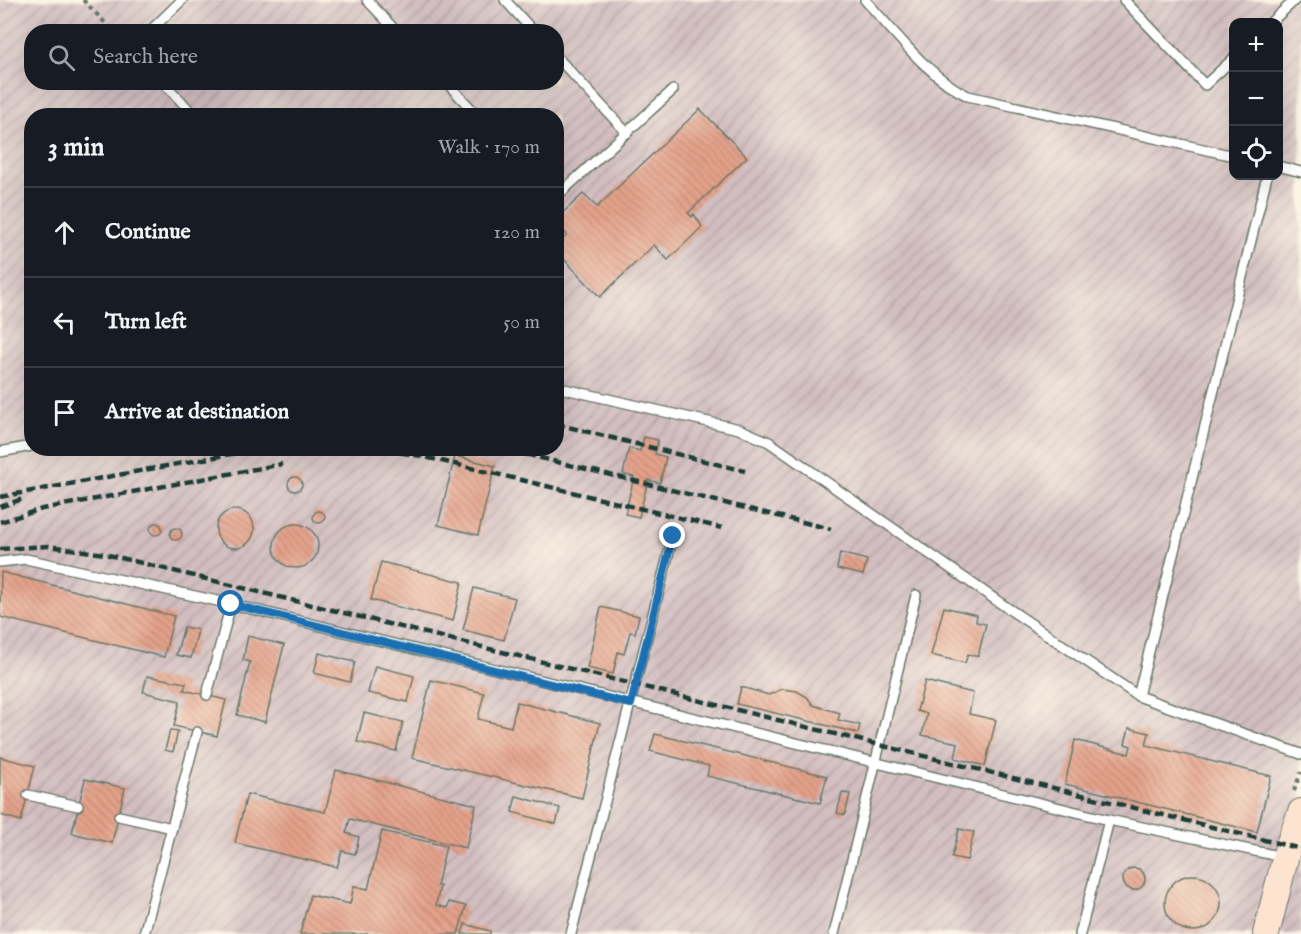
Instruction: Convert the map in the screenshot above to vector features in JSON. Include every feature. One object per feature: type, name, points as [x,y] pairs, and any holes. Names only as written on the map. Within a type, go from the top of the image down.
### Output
[{"type":"main road","points":[[1266,934],[1285,858],[1301,812]]},
{"type":"lane","points":[[157,24],[182,0]]},
{"type":"lane","points":[[367,0],[390,24]]},
{"type":"lane","points":[[505,0],[527,24]]},
{"type":"lane","points":[[865,0],[939,78],[954,90],[968,96],[1229,155]]},
{"type":"lane","points":[[1124,0],[1205,85],[1229,62]]},
{"type":"lane","points":[[1275,18],[1295,0]]},
{"type":"lane","points":[[564,65],[627,132]]},
{"type":"lane","points":[[171,90],[187,108]]},
{"type":"lane","points":[[454,90],[470,108]]},
{"type":"lane","points":[[564,190],[674,90]]},
{"type":"lane","points":[[1283,167],[1301,172]]},
{"type":"lane","points":[[1138,696],[1266,180]]},
{"type":"lane","points":[[564,389],[739,429],[769,442],[1006,608],[1138,696],[1301,754]]},
{"type":"lane","points":[[0,452],[24,448]]},
{"type":"lane","points":[[571,934],[673,536]]},
{"type":"lane","points":[[0,562],[26,559],[231,604],[1109,820],[1285,858]]},
{"type":"lane","points":[[834,934],[916,596]]},
{"type":"lane","points":[[207,695],[231,604]]},
{"type":"lane","points":[[144,934],[197,732]]},
{"type":"lane","points":[[28,795],[78,806]]},
{"type":"lane","points":[[119,816],[172,828]]},
{"type":"lane","points":[[1080,934],[1109,820]]},
{"type":"path","points":[[84,0],[106,24]]},
{"type":"shaded area","points":[[0,0],[1301,0],[1301,934],[0,934]]},
{"type":"building","points":[[700,109],[747,157],[688,213],[692,217],[694,214],[702,227],[668,260],[654,245],[600,297],[564,259],[564,238],[567,235],[564,232],[564,212],[583,194],[597,207]]},
{"type":"building","points":[[644,437],[658,440],[655,454],[666,457],[660,483],[648,480],[639,517],[625,514],[634,477],[623,474],[629,448],[640,451]]},
{"type":"building","points":[[455,456],[495,466],[478,535],[438,525]]},
{"type":"building","points":[[292,477],[298,477],[302,484],[298,491],[292,491],[288,487],[288,481]]},
{"type":"building","points":[[235,510],[248,516],[254,529],[248,542],[235,548],[222,542],[216,529],[222,516]]},
{"type":"building","points":[[321,511],[324,512],[324,522],[317,523],[314,522],[313,515],[314,512]]},
{"type":"building","points":[[158,523],[161,524],[161,534],[154,535],[151,534],[150,527],[151,524]]},
{"type":"building","points":[[296,524],[311,531],[318,546],[311,561],[296,568],[281,561],[274,546],[281,531]]},
{"type":"building","points":[[178,528],[181,529],[181,539],[174,540],[171,539],[170,532],[171,529]]},
{"type":"building","points":[[840,553],[867,560],[863,575],[837,569]]},
{"type":"building","points":[[381,562],[462,582],[453,621],[371,600]]},
{"type":"building","points":[[1,572],[174,616],[164,657],[0,617]]},
{"type":"building","points":[[474,588],[515,598],[504,640],[463,630]]},
{"type":"building","points":[[601,607],[639,616],[635,633],[630,632],[624,654],[618,652],[613,674],[587,668]]},
{"type":"building","points":[[944,607],[977,615],[976,622],[986,624],[978,656],[968,654],[965,663],[931,655]]},
{"type":"building","points":[[184,627],[198,630],[191,658],[176,655]]},
{"type":"building","points":[[248,636],[284,645],[265,722],[237,715],[250,662],[243,660]]},
{"type":"building","points":[[319,653],[355,662],[350,682],[314,673]]},
{"type":"building","points":[[375,666],[414,676],[408,702],[368,693]]},
{"type":"building","points":[[147,676],[186,683],[184,690],[226,700],[217,736],[174,726],[180,701],[143,692]]},
{"type":"building","points":[[431,680],[484,693],[478,719],[511,727],[517,702],[600,723],[582,798],[412,758]]},
{"type":"building","points":[[925,681],[973,693],[969,714],[996,720],[985,766],[955,758],[958,743],[922,735],[927,714],[917,711]]},
{"type":"building","points":[[741,687],[769,695],[782,689],[797,691],[807,697],[813,705],[840,713],[838,720],[860,725],[858,733],[737,704]]},
{"type":"building","points":[[364,713],[403,722],[396,751],[357,742]]},
{"type":"building","points":[[1129,728],[1149,733],[1146,745],[1271,776],[1257,832],[1065,784],[1075,740],[1129,754],[1131,746],[1125,744]]},
{"type":"building","points":[[170,730],[178,731],[173,752],[165,750]]},
{"type":"building","points":[[655,734],[827,776],[820,803],[707,776],[709,766],[650,751]]},
{"type":"building","points":[[0,757],[35,766],[21,821],[0,815]]},
{"type":"building","points":[[336,770],[476,805],[466,848],[350,819],[346,833],[359,837],[355,854],[342,851],[337,867],[235,843],[247,794],[325,812]]},
{"type":"building","points":[[85,779],[125,788],[112,843],[72,833]]},
{"type":"building","points":[[842,793],[850,794],[845,815],[837,813]]},
{"type":"building","points":[[516,796],[560,808],[556,824],[512,812]]},
{"type":"building","points":[[959,829],[974,832],[967,860],[952,857]]},
{"type":"building","points":[[382,831],[446,846],[437,886],[440,886],[436,905],[447,908],[449,902],[466,906],[458,934],[300,934],[310,895],[350,904],[354,886],[368,889]]},
{"type":"building","points":[[1130,868],[1138,868],[1145,875],[1145,883],[1138,890],[1130,890],[1123,883],[1123,875]]},
{"type":"building","points":[[1193,875],[1208,880],[1216,888],[1221,903],[1216,918],[1208,926],[1193,931],[1178,926],[1170,918],[1165,903],[1170,888],[1178,880]]},
{"type":"building","points":[[465,924],[490,931],[490,934],[462,934]]},
{"type":"railway","points":[[564,426],[745,471]]},
{"type":"railway","points":[[0,497],[220,456]]},
{"type":"railway","points":[[421,456],[722,528]]},
{"type":"railway","points":[[533,456],[831,529]]},
{"type":"railway","points":[[0,522],[42,509],[282,464]]},
{"type":"railway","points":[[0,507],[22,499]]},
{"type":"railway","points":[[0,549],[49,546],[105,554],[1301,849]]},
{"type":"route","points":[[231,604],[631,704],[673,536]]}]
